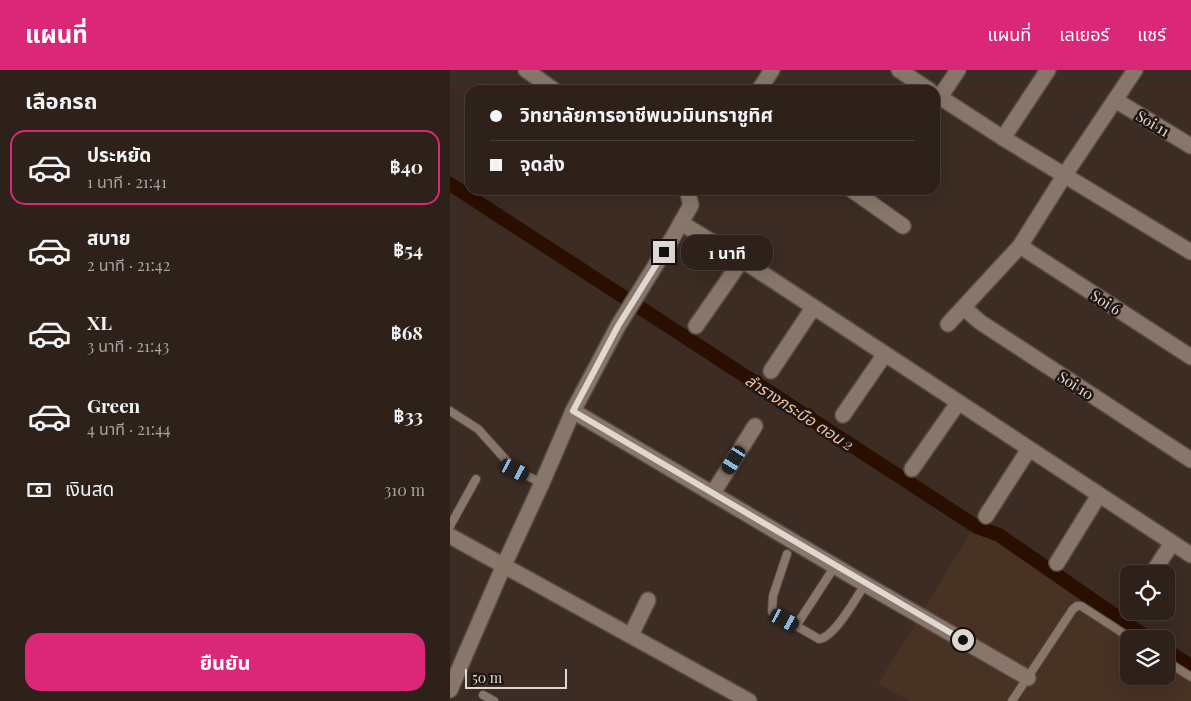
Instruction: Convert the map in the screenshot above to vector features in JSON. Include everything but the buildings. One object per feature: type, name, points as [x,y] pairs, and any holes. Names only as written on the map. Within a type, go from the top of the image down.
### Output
[{"type":"street","points":[[526,70],[547,85]]},
{"type":"street","points":[[762,85],[772,70]]},
{"type":"street","points":[[899,70],[922,85]]},
{"type":"street","points":[[940,89],[958,70]]},
{"type":"street","points":[[1003,138],[1048,70]]},
{"type":"street","points":[[948,324],[1020,246],[1135,70]]},
{"type":"street","points":[[940,97],[1064,176],[1191,252]]},
{"type":"street","name":"Soi 11","points":[[1115,100],[1191,146]]},
{"type":"street","points":[[450,689],[573,411],[633,302],[691,205],[691,195]]},
{"type":"street","points":[[859,195],[903,226]]},
{"type":"street","points":[[681,223],[742,260],[1191,555]]},
{"type":"street","name":"Soi 6","points":[[1020,246],[1191,357]]},
{"type":"street","points":[[696,326],[742,260]]},
{"type":"street","points":[[771,371],[813,308]]},
{"type":"street","name":"Soi 10","points":[[964,308],[980,322],[1191,460]]},
{"type":"street","points":[[843,415],[885,354]]},
{"type":"street","points":[[912,469],[958,403]]},
{"type":"street","points":[[573,411],[1028,678]]},
{"type":"street","points":[[713,493],[755,426]]},
{"type":"street","points":[[986,516],[1029,449]]},
{"type":"street","points":[[1057,563],[1099,495]]},
{"type":"street","points":[[450,536],[749,701]]},
{"type":"street","points":[[1158,565],[1172,543]]},
{"type":"street","points":[[632,635],[648,600]]},
{"type":"lane","points":[[450,411],[478,429],[515,470],[542,483]]},
{"type":"lane","points":[[450,526],[476,479]]},
{"type":"lane","points":[[787,554],[773,596],[772,609],[774,614],[819,639],[826,637],[838,624],[865,584]]},
{"type":"lane","points":[[796,626],[835,566]]},
{"type":"lane","points":[[1012,701],[1073,609],[1077,606],[1081,606],[1120,631]]},
{"type":"lane","points":[[1175,667],[1191,677]]},
{"type":"lane","points":[[483,695],[494,701]]},
{"type":"shaded area","points":[[973,528],[996,540],[1131,630],[1120,630],[1120,685],[1175,685],[1175,659],[1191,669],[1191,701],[909,701],[878,684]]},
{"type":"waterway","name":"ลำรางกระบือ ตอน 2","points":[[450,184],[465,194]]},
{"type":"waterway","name":"ลำรางกระบือ ตอน 2","points":[[467,195],[977,527],[999,535],[1136,630]]},
{"type":"waterway","name":"ลำรางกระบือ ตอน 2","points":[[1175,656],[1191,666]]},
{"type":"route","points":[[664,252],[618,326],[573,411],[963,640]]}]
